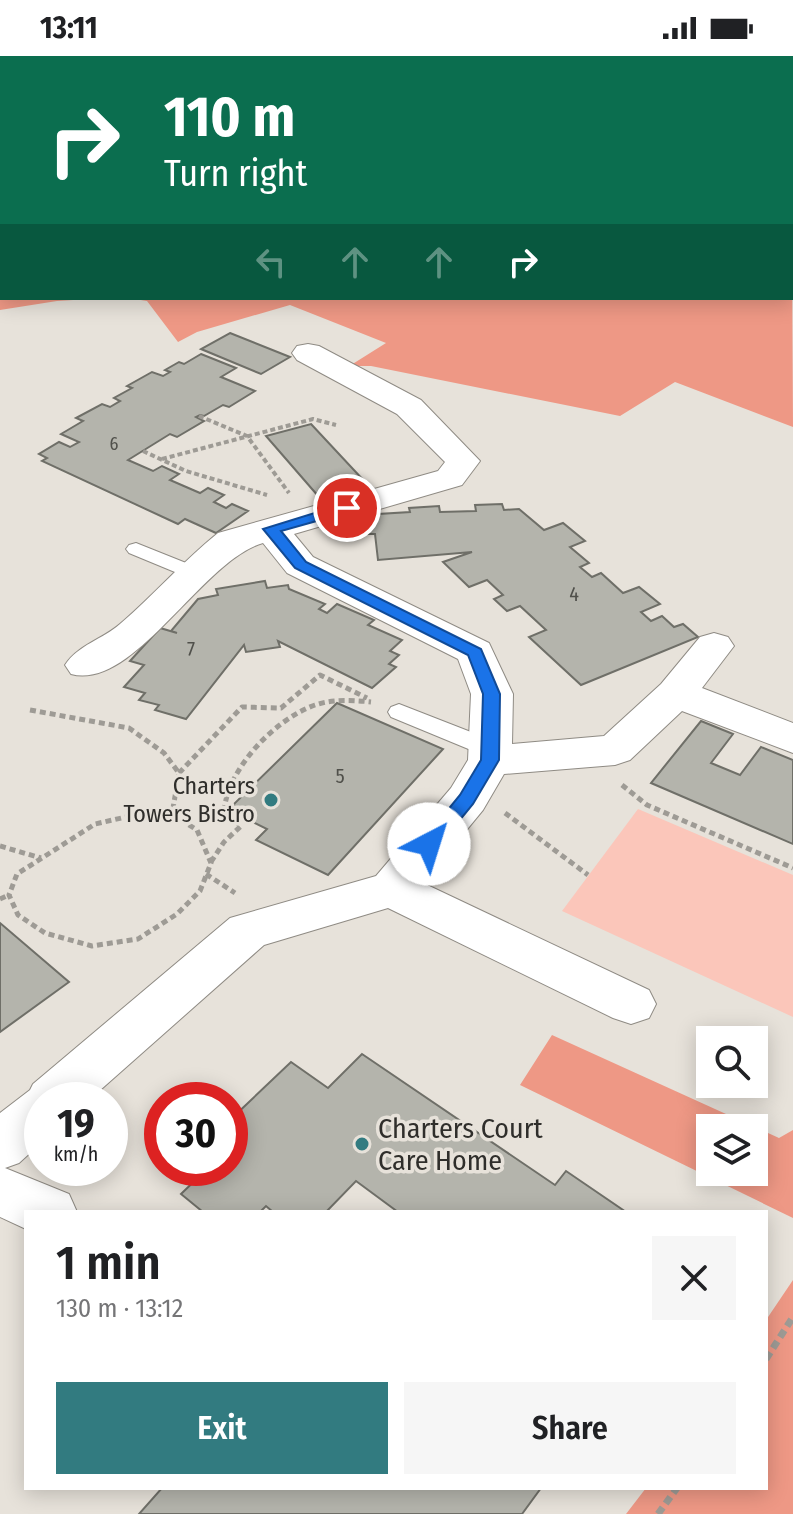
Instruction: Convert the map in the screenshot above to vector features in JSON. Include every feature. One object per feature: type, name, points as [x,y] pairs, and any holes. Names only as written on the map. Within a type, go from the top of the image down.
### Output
[{"type":"street","points":[[85,665],[132,635],[231,541],[281,512],[321,515],[450,478],[463,461],[409,407],[308,353]]},
{"type":"street","points":[[73,1082],[247,931],[392,889],[467,799],[491,755],[492,694],[475,652],[300,565],[281,512]]},
{"type":"street","points":[[491,755],[615,750],[676,693],[714,646]]},
{"type":"street","points":[[676,693],[793,739]]},
{"type":"street","points":[[392,889],[631,1004]]},
{"type":"street","points":[[0,1146],[24,1125]]},
{"type":"street","points":[[0,1191],[44,1210]]},
{"type":"lane","points":[[136,549],[194,573]]},
{"type":"lane","points":[[399,712],[491,755]]},
{"type":"path","points":[[199,416],[247,436],[281,512]]},
{"type":"path","points":[[161,459],[313,419],[336,425]]},
{"type":"path","points":[[143,451],[186,471],[258,494],[281,512]]},
{"type":"path","points":[[281,512],[308,500],[321,515]]},
{"type":"path","points":[[172,814],[179,773],[242,707],[281,708],[320,675],[375,702],[354,698],[325,702],[293,714],[270,731],[225,791],[224,812],[241,826],[224,842],[211,863],[200,891],[177,914],[138,939],[92,946],[45,933],[18,915],[9,895],[17,874],[95,824],[126,817],[172,814],[197,830],[211,863]]},
{"type":"path","points":[[30,710],[129,728],[164,753],[179,773]]},
{"type":"path","points":[[601,751],[614,779],[647,805],[793,868]]},
{"type":"path","points":[[467,799],[513,816],[563,859],[588,875]]},
{"type":"path","points":[[0,846],[41,858]]},
{"type":"path","points":[[0,899],[9,895]]},
{"type":"path","points":[[768,1356],[793,1317]]},
{"type":"path","points":[[658,1514],[676,1490]]},
{"type":"shaded area","points":[[0,300],[73,300],[57,301],[0,310]]},
{"type":"shaded area","points":[[141,300],[792,300],[793,427],[675,382],[620,416],[371,366],[353,366],[386,343],[290,305],[197,332],[178,342],[147,301]]},
{"type":"shaded area","points":[[638,809],[793,875],[793,1017],[562,911]]},
{"type":"shaded area","points":[[552,1035],[726,1114],[696,1114],[696,1171],[520,1085]]},
{"type":"shaded area","points":[[793,1130],[793,1218],[727,1186],[768,1186],[768,1133],[779,1138]]},
{"type":"shaded area","points":[[793,1280],[793,1514],[626,1514],[644,1490],[768,1490],[768,1317]]},
{"type":"building","points":[[230,333],[290,357],[261,374],[201,349]]},
{"type":"building","points":[[201,354],[236,368],[221,377],[255,391],[229,407],[223,405],[196,417],[204,421],[177,437],[170,434],[128,460],[153,471],[162,466],[179,474],[170,480],[200,493],[208,488],[224,495],[214,502],[226,508],[232,504],[248,511],[216,533],[185,519],[178,524],[42,461],[47,458],[39,454],[59,442],[70,447],[79,442],[61,434],[83,421],[76,418],[102,404],[110,407],[120,401],[114,398],[132,388],[127,386],[152,372],[163,376],[170,372],[165,370]]},
{"type":"building","points":[[311,424],[367,484],[319,497],[266,436]]},
{"type":"building","points":[[502,504],[504,510],[519,509],[544,530],[563,523],[585,541],[570,547],[589,563],[580,567],[592,577],[601,573],[623,593],[639,587],[660,604],[641,612],[651,621],[662,616],[674,627],[683,624],[698,637],[581,685],[529,637],[546,630],[520,606],[507,611],[494,599],[503,595],[487,580],[469,587],[443,562],[472,552],[378,560],[375,534],[364,534],[362,515],[410,512],[409,508],[439,506],[440,512],[476,511],[475,505]]},
{"type":"building","points":[[265,581],[267,588],[288,585],[289,589],[325,604],[319,609],[327,613],[337,604],[374,620],[368,625],[402,640],[390,651],[399,655],[389,664],[396,667],[372,688],[278,641],[280,647],[246,652],[244,645],[186,719],[155,710],[159,705],[139,700],[145,693],[124,687],[144,665],[130,661],[160,628],[177,633],[171,631],[198,599],[218,595],[216,589]]},
{"type":"building","points":[[337,703],[443,749],[328,875],[256,840],[267,829],[236,814],[234,804]]},
{"type":"building","points":[[701,721],[733,734],[711,763],[740,775],[761,747],[793,760],[793,844],[651,783]]},
{"type":"building","points":[[0,923],[69,982],[0,1032]]},
{"type":"building","name":"Charters Court Care Home","points":[[362,1054],[555,1185],[566,1171],[623,1210],[395,1210],[356,1181],[328,1210],[271,1210],[266,1206],[262,1210],[201,1210],[181,1194],[189,1186],[248,1186],[248,1103],[291,1062],[328,1088]]},
{"type":"building","points":[[160,1490],[540,1490],[522,1514],[139,1514]]},
{"type":"place","name":"Charters Towers Bistro","points":[[271,800]]},
{"type":"place","name":"Charters Court Care Home","points":[[362,1144]]},
{"type":"route","points":[[347,508],[271,529],[300,565],[475,652],[492,694],[490,760],[467,799],[429,844]]}]
